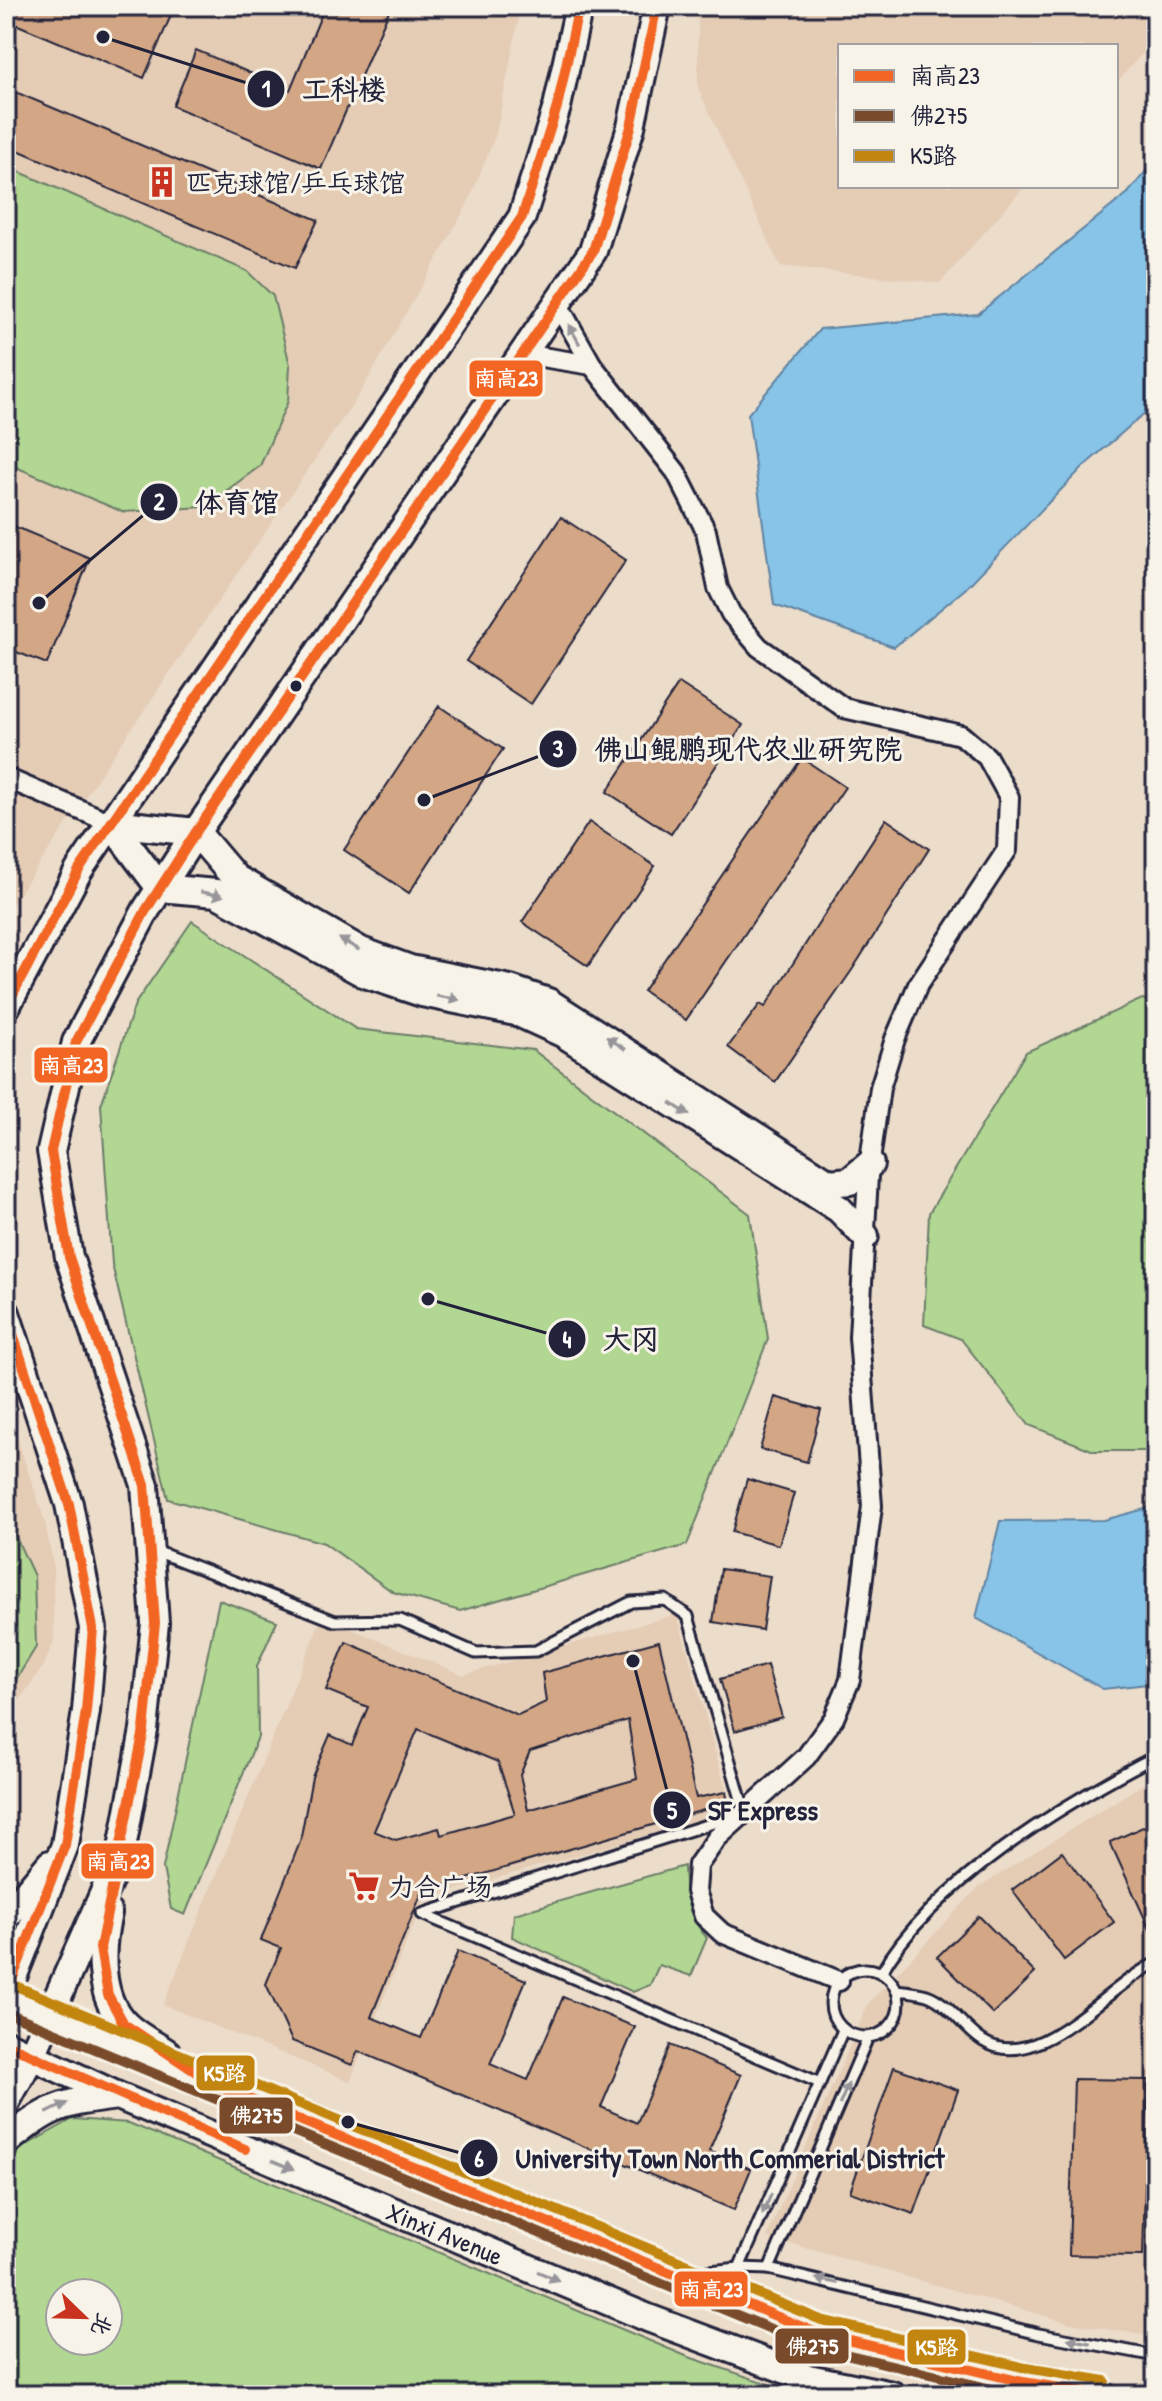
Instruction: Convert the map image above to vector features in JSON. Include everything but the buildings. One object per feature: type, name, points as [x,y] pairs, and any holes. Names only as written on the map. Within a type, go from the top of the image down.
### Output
[{"type":"main road","points":[[6,1007],[79,870],[522,217],[557,107],[579,6]]},
{"type":"main road","points":[[217,2086],[124,2024],[108,1995],[100,1948],[144,1730],[155,1623],[150,1548],[145,1485],[69,1257],[51,1151],[76,1042],[160,888],[593,251],[631,127],[657,6]]},
{"type":"main road","points":[[111,823],[196,832],[235,878],[361,951],[410,969],[510,989],[548,1002],[829,1183],[850,1181],[870,1164]]},
{"type":"main road","points":[[111,823],[160,888],[216,893],[365,974],[422,993],[516,1012],[564,1034],[839,1209],[865,1236]]},
{"type":"main road","points":[[6,1313],[69,1504],[93,1628],[86,1711],[65,1845],[6,1996]]},
{"type":"main road","points":[[6,1917],[65,1845]]},
{"type":"main road","points":[[6,2102],[32,2055],[121,1854]]},
{"type":"main road","name":"Xinxi Avenue","points":[[6,1996],[49,2017],[817,2333],[1023,2382],[1103,2395]]},
{"type":"main road","name":"Xinxi Avenue","points":[[6,2044],[118,2096],[663,2324],[808,2378],[892,2395]]},
{"type":"main road","points":[[6,2142],[30,2122],[64,2102],[118,2096]]},
{"type":"street","points":[[557,303],[592,365],[676,472],[706,531],[718,588],[731,614],[759,647],[844,708],[961,735],[987,757],[1009,797],[1007,850],[925,973],[895,1039],[880,1088],[870,1164],[859,1337],[872,1506],[850,1680],[834,1718],[806,1757],[717,1838],[698,1865],[696,1891],[704,1916],[722,1933],[839,1981]]},
{"type":"street","points":[[523,354],[592,365]]},
{"type":"street","points":[[6,778],[111,823]]},
{"type":"lane","points":[[150,1548],[335,1621],[400,1620],[476,1653],[536,1651],[631,1602],[665,1600],[688,1616],[745,1813],[422,1914],[820,2083]]},
{"type":"lane","points":[[881,1973],[896,1946],[975,1870],[1049,1817],[1156,1756]]},
{"type":"lane","points":[[896,1990],[929,1995],[982,2040],[1003,2051],[1022,2051],[1047,2039],[1156,1963]]},
{"type":"lane","points":[[858,1969],[881,1973],[896,1990],[898,2012],[893,2023],[884,2031],[868,2037],[853,2036],[843,2030],[831,2012],[833,1990],[839,1981],[858,1969]]},
{"type":"lane","points":[[739,2268],[843,2030]]},
{"type":"lane","points":[[769,2269],[868,2037]]},
{"type":"lane","points":[[675,2274],[739,2268],[769,2269],[1039,2334],[1156,2356]]},
{"type":"shaded area","points":[[6,6],[521,6],[496,134],[468,203],[433,266],[360,393],[6,913]]},
{"type":"shaded area","points":[[698,6],[1156,6],[1156,38],[1118,81],[1118,44],[838,44],[838,188],[1023,188],[940,283],[780,266],[698,88]]},
{"type":"shaded area","points":[[6,1405],[45,1522],[53,1564],[54,1641],[44,1665],[6,1719]]},
{"type":"shaded area","points":[[677,1614],[732,1811],[424,1899],[350,2081],[163,2005],[322,1617],[463,1675]]},
{"type":"shaded area","points":[[1156,1776],[1156,2337],[1070,2323],[767,2237],[868,2004],[979,1887]]},
{"type":"green space","points":[[6,166],[247,271],[273,296],[290,365],[288,401],[260,466],[204,507],[123,512],[6,463]]},
{"type":"green space","points":[[192,921],[356,1029],[533,1050],[750,1214],[768,1339],[687,1545],[460,1611],[393,1592],[324,1543],[168,1499],[112,1264],[101,1105],[135,1004]]},
{"type":"green space","points":[[1142,999],[1156,1002],[1156,1451],[1094,1451],[1029,1425],[961,1339],[924,1325],[929,1213],[1026,1052]]},
{"type":"green space","points":[[6,1516],[34,1576],[36,1647],[6,1696]]},
{"type":"green space","points":[[219,1600],[277,1621],[257,1666],[258,1737],[185,1915],[171,1909],[163,1868]]},
{"type":"green space","points":[[684,1866],[688,1905],[707,1938],[691,1976],[659,1965],[650,1985],[633,1992],[512,1937],[514,1914]]},
{"type":"green space","points":[[73,2119],[129,2123],[686,2356],[801,2395],[6,2395],[6,2162],[11,2154]]},
{"type":"water","points":[[1156,159],[1156,403],[1083,467],[965,589],[894,647],[774,605],[748,414],[820,329],[978,314],[1128,193]]},
{"type":"water","points":[[1156,1506],[1156,1683],[1103,1689],[976,1618],[1000,1521],[1104,1520]]},
{"type":"transit line","name":"南高23","points":[[6,1007],[79,870],[522,217],[557,107],[579,6]]},
{"type":"transit line","name":"南高23","points":[[657,6],[631,127],[593,251],[196,832],[146,910],[76,1042],[51,1151],[69,1257],[145,1485],[155,1623],[144,1730],[100,1948],[108,1995],[124,2024],[217,2086],[817,2333],[1023,2382],[1103,2395]]},
{"type":"transit line","name":"南高23","points":[[6,1313],[69,1504],[93,1628],[86,1711],[65,1845],[6,1995]]},
{"type":"transit line","name":"K5路","points":[[11,1984],[821,2320],[1026,2368],[1105,2381]]},
{"type":"transit line","name":"佛275","points":[[6,2012],[812,2346],[1017,2395]]},
{"type":"transit line","name":"南高23","points":[[6,2044],[245,2149]]},
{"type":"place","name":"工科楼","points":[[103,37]]},
{"type":"place","name":"匹克球馆/乒乓球馆","points":[[162,182]]},
{"type":"place","name":"体育馆","points":[[39,603]]},
{"type":"place","name":"佛山鲲鹏现代农业研究院","points":[[424,800]]},
{"type":"place","name":"大冈","points":[[428,1299]]},
{"type":"place","name":"SF Express","points":[[633,1661]]},
{"type":"place","name":"力合广场","points":[[364,1886]]},
{"type":"place","name":"University Town North Commerial District","points":[[348,2122]]}]
